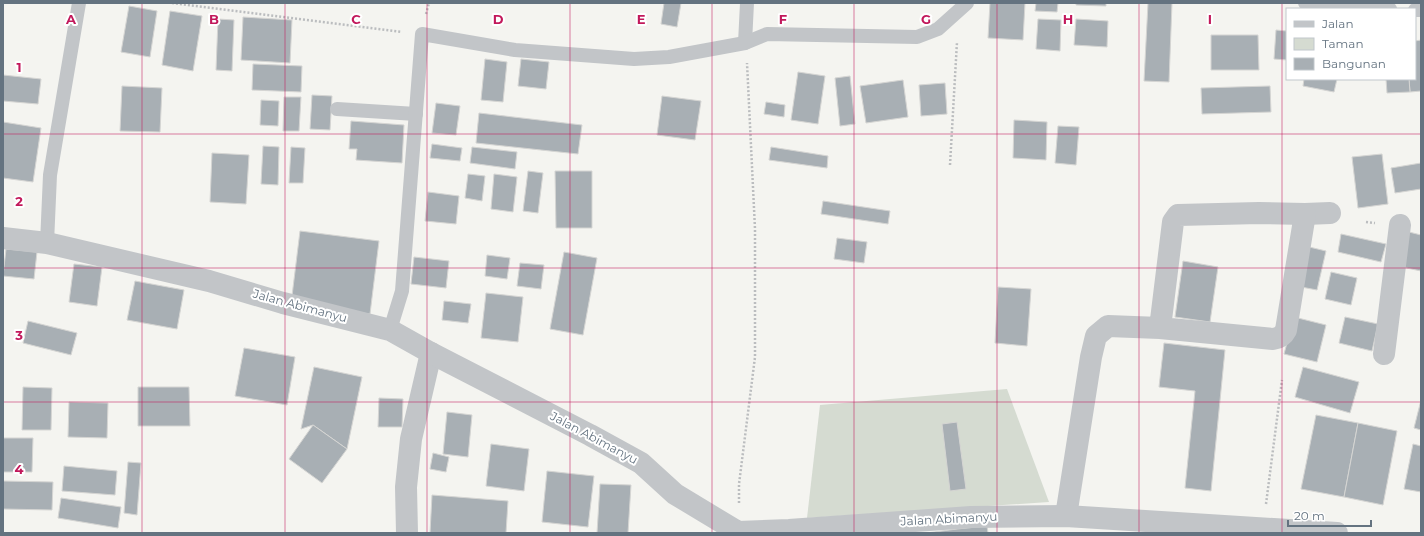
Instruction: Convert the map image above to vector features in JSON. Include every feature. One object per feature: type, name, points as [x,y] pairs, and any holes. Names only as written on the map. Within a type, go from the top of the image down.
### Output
[{"type":"street","points":[[1160,328],[1173,222],[1178,215],[1330,213]]},
{"type":"street","points":[[1066,516],[1090,357],[1096,336],[1108,326],[1160,328],[1272,339],[1279,338],[1286,330],[1305,214]]},
{"type":"street","points":[[1384,354],[1400,225]]},
{"type":"street","name":"Jalan Abimanyu","points":[[3,238],[47,243],[209,281],[283,303],[390,330],[641,463],[675,494],[738,532],[866,529],[971,517],[1066,516],[1232,530],[1263,528],[1337,533]]},
{"type":"street","points":[[407,533],[406,487],[411,439],[431,353]]},
{"type":"lane","points":[[47,243],[50,175],[79,3]]},
{"type":"lane","points":[[745,43],[747,3]]},
{"type":"lane","points":[[1305,3],[1376,8]]},
{"type":"lane","points":[[390,330],[402,291],[422,34],[515,50],[634,59],[669,57],[745,43],[766,34],[917,37],[938,29],[962,7]]},
{"type":"lane","points":[[337,109],[416,114]]},
{"type":"path","points":[[172,3],[422,34]]},
{"type":"path","points":[[950,165],[962,7]]},
{"type":"path","points":[[738,532],[739,484],[756,357],[755,229],[745,43]]},
{"type":"path","points":[[1263,528],[1282,380]]},
{"type":"green space","points":[[1007,389],[1049,502],[807,518],[820,405]]},
{"type":"building","points":[[664,3],[681,3],[677,27],[661,24]]},
{"type":"building","points":[[990,3],[1025,3],[1023,40],[988,38]]},
{"type":"building","points":[[1036,3],[1058,3],[1057,12],[1035,11]]},
{"type":"building","points":[[1076,3],[1106,3],[1106,6],[1076,5]]},
{"type":"building","points":[[1148,3],[1172,3],[1169,82],[1144,81]]},
{"type":"building","points":[[129,6],[157,11],[150,57],[121,52]]},
{"type":"building","points":[[170,11],[202,16],[193,71],[162,65]]},
{"type":"building","points":[[243,17],[292,20],[290,63],[241,60]]},
{"type":"building","points":[[218,19],[234,20],[232,71],[216,70]]},
{"type":"building","points":[[1038,19],[1061,20],[1060,51],[1036,49]]},
{"type":"building","points":[[1076,19],[1108,21],[1107,47],[1074,45]]},
{"type":"building","points":[[1276,30],[1286,31],[1286,60],[1274,59]]},
{"type":"building","points":[[1211,35],[1258,35],[1259,70],[1211,70]]},
{"type":"building","points":[[1421,40],[1421,91],[1410,92],[1409,80],[1416,80],[1416,41]]},
{"type":"building","points":[[485,59],[507,62],[503,102],[481,100]]},
{"type":"building","points":[[521,59],[549,62],[546,89],[518,86]]},
{"type":"building","points":[[253,64],[302,66],[301,92],[252,90]]},
{"type":"building","points":[[798,72],[825,76],[818,124],[791,120]]},
{"type":"building","points":[[3,75],[41,79],[38,104],[3,101]]},
{"type":"building","points":[[850,76],[855,124],[840,126],[835,78]]},
{"type":"building","points":[[903,80],[908,117],[866,123],[860,86]]},
{"type":"building","points":[[1304,80],[1337,80],[1334,92],[1303,86]]},
{"type":"building","points":[[1386,80],[1409,80],[1410,92],[1387,93]]},
{"type":"building","points":[[945,83],[947,114],[921,116],[919,85]]},
{"type":"building","points":[[122,86],[162,88],[160,132],[120,131]]},
{"type":"building","points":[[1270,86],[1271,112],[1202,114],[1201,88]]},
{"type":"building","points":[[312,95],[332,96],[330,130],[310,129]]},
{"type":"building","points":[[662,96],[701,101],[695,140],[657,135]]},
{"type":"building","points":[[284,97],[301,97],[299,131],[283,131]]},
{"type":"building","points":[[261,100],[279,101],[278,126],[260,125]]},
{"type":"building","points":[[766,102],[785,105],[784,117],[764,114]]},
{"type":"building","points":[[436,103],[460,106],[456,135],[432,133]]},
{"type":"building","points":[[479,113],[582,125],[578,154],[476,143]]},
{"type":"building","points":[[1014,120],[1047,122],[1046,160],[1013,158]]},
{"type":"building","points":[[351,121],[404,125],[402,163],[356,160],[357,149],[349,149]]},
{"type":"building","points":[[3,122],[41,128],[33,182],[3,178]]},
{"type":"building","points":[[1058,126],[1079,127],[1076,165],[1055,163]]},
{"type":"building","points":[[432,144],[462,148],[460,161],[430,158]]},
{"type":"building","points":[[263,146],[279,147],[278,185],[261,184]]},
{"type":"building","points":[[291,147],[305,148],[303,183],[289,183]]},
{"type":"building","points":[[472,147],[517,152],[515,169],[470,163]]},
{"type":"building","points":[[771,147],[828,156],[827,168],[769,160]]},
{"type":"building","points":[[212,153],[249,155],[246,204],[210,202]]},
{"type":"building","points":[[1382,154],[1388,204],[1358,208],[1352,157]]},
{"type":"building","points":[[1421,163],[1421,189],[1395,193],[1391,168]]},
{"type":"building","points":[[528,171],[543,173],[538,213],[523,211]]},
{"type":"building","points":[[555,171],[592,171],[592,228],[556,228]]},
{"type":"building","points":[[468,174],[485,176],[482,201],[465,198]]},
{"type":"building","points":[[494,174],[517,177],[513,212],[491,209]]},
{"type":"building","points":[[428,192],[459,196],[456,224],[425,221]]},
{"type":"building","points":[[823,201],[890,211],[888,224],[821,214]]},
{"type":"building","points":[[300,231],[379,241],[370,314],[291,304]]},
{"type":"building","points":[[1405,231],[1421,235],[1421,271],[1397,266]]},
{"type":"building","points":[[1341,234],[1386,244],[1381,262],[1338,252]]},
{"type":"building","points":[[837,238],[867,242],[864,263],[834,259]]},
{"type":"building","points":[[1305,246],[1326,251],[1317,290],[1296,286]]},
{"type":"building","points":[[6,249],[37,252],[34,279],[3,276]]},
{"type":"building","points":[[564,252],[597,258],[583,335],[550,329]]},
{"type":"building","points":[[487,255],[510,258],[507,279],[485,276]]},
{"type":"building","points":[[414,257],[449,261],[446,288],[411,284]]},
{"type":"building","points":[[1183,261],[1218,267],[1210,322],[1175,317]]},
{"type":"building","points":[[520,263],[544,265],[541,289],[517,286]]},
{"type":"building","points":[[74,264],[102,267],[97,306],[69,302]]},
{"type":"building","points":[[1331,272],[1357,278],[1351,305],[1325,299]]},
{"type":"building","points":[[135,281],[184,290],[177,329],[127,320]]},
{"type":"building","points":[[998,287],[1031,289],[1027,346],[995,343]]},
{"type":"building","points":[[486,293],[523,297],[518,342],[481,338]]},
{"type":"building","points":[[444,301],[471,304],[468,323],[442,320]]},
{"type":"building","points":[[1294,317],[1326,325],[1317,362],[1284,354]]},
{"type":"building","points":[[1345,317],[1378,324],[1372,351],[1339,343]]},
{"type":"building","points":[[28,321],[77,333],[71,355],[23,343]]},
{"type":"building","points":[[1164,343],[1225,350],[1211,491],[1185,488],[1195,391],[1159,387]]},
{"type":"building","points":[[244,348],[295,357],[287,405],[235,396]]},
{"type":"building","points":[[314,367],[362,377],[347,449],[313,425],[301,429]]},
{"type":"building","points":[[1303,367],[1359,382],[1350,413],[1295,397]]},
{"type":"building","points":[[23,387],[52,388],[51,430],[22,430]]},
{"type":"building","points":[[138,387],[189,387],[190,426],[138,426]]},
{"type":"building","points":[[379,398],[403,399],[402,427],[378,427]]},
{"type":"building","points":[[1421,400],[1421,430],[1414,428]]},
{"type":"building","points":[[69,402],[108,403],[107,438],[68,437]]},
{"type":"building","points":[[447,412],[472,415],[468,457],[443,454]]},
{"type":"building","points":[[1316,415],[1358,423],[1344,497],[1301,489]]},
{"type":"building","points":[[957,422],[966,489],[950,491],[942,424]]},
{"type":"building","points":[[1358,423],[1397,431],[1383,505],[1344,497]]},
{"type":"building","points":[[313,425],[347,449],[322,483],[289,459]]},
{"type":"building","points":[[3,438],[33,438],[32,472],[3,472]]},
{"type":"building","points":[[491,444],[529,449],[524,491],[486,486]]},
{"type":"building","points":[[1413,444],[1421,446],[1421,492],[1404,489]]},
{"type":"building","points":[[433,453],[449,457],[446,472],[430,469]]},
{"type":"building","points":[[128,462],[141,463],[137,515],[124,513]]},
{"type":"building","points":[[64,466],[117,471],[115,495],[62,491]]},
{"type":"building","points":[[547,471],[594,476],[588,527],[542,522]]},
{"type":"building","points":[[3,481],[53,482],[52,510],[3,509]]},
{"type":"building","points":[[600,484],[631,485],[628,533],[597,533]]},
{"type":"building","points":[[432,495],[508,501],[506,533],[430,533]]},
{"type":"building","points":[[61,498],[121,507],[118,528],[58,518]]},
{"type":"building","points":[[987,526],[988,533],[927,533],[957,529]]}]
